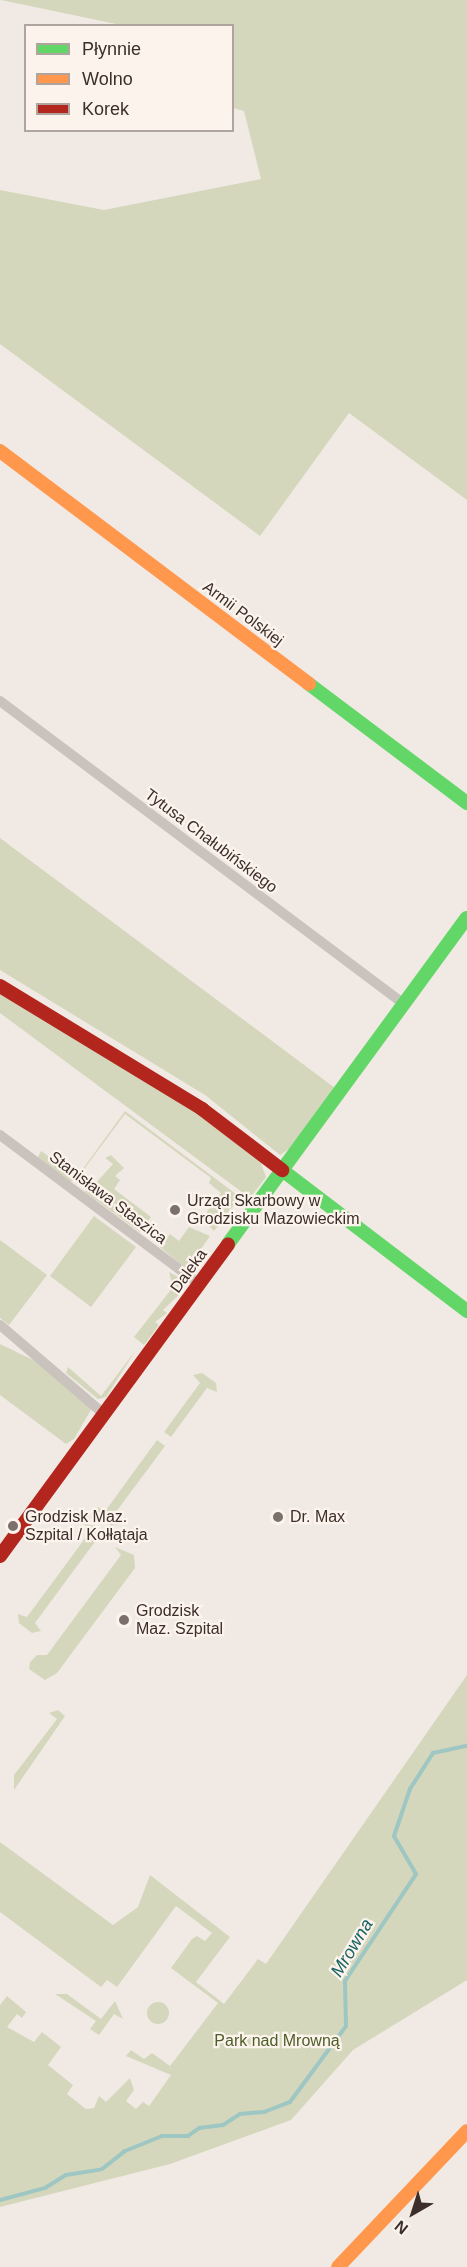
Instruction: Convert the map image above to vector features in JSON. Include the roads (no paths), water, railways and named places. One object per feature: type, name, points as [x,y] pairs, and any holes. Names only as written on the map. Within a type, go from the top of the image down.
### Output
[{"type":"street","name":"Armii Polskiej","points":[[0,451],[467,803]]},
{"type":"street","name":"Tytusa Chałubińskiego","points":[[0,701],[404,1004]]},
{"type":"street","name":"Daleka","points":[[0,1556],[467,918]]},
{"type":"street","points":[[0,986],[202,1109],[467,1311]]},
{"type":"street","name":"Stanisława Staszica","points":[[0,1135],[200,1284]]},
{"type":"street","points":[[0,1325],[104,1414]]},
{"type":"street","points":[[338,2267],[467,2131]]},
{"type":"waterway","name":"Mrowna","points":[[0,2200],[45,2188],[66,2175],[102,2169],[125,2151],[162,2136],[188,2136],[199,2128],[223,2125],[240,2114],[264,2112],[290,2102],[346,2026],[345,1981],[416,1874],[394,1836],[410,1789],[433,1753],[467,1746]]},
{"type":"place","name":"Urząd Skarbowy w Grodzisku Mazowieckim","points":[[175,1210]]},
{"type":"place","name":"Dr. Max","points":[[278,1517]]},
{"type":"place","name":"Grodzisk Maz. Szpital / Kołłątaja","points":[[13,1526]]},
{"type":"place","name":"Grodzisk Maz. Szpital","points":[[124,1620]]},
{"type":"park label","name":"Park nad Mrowną","points":[[277,2041]]}]
